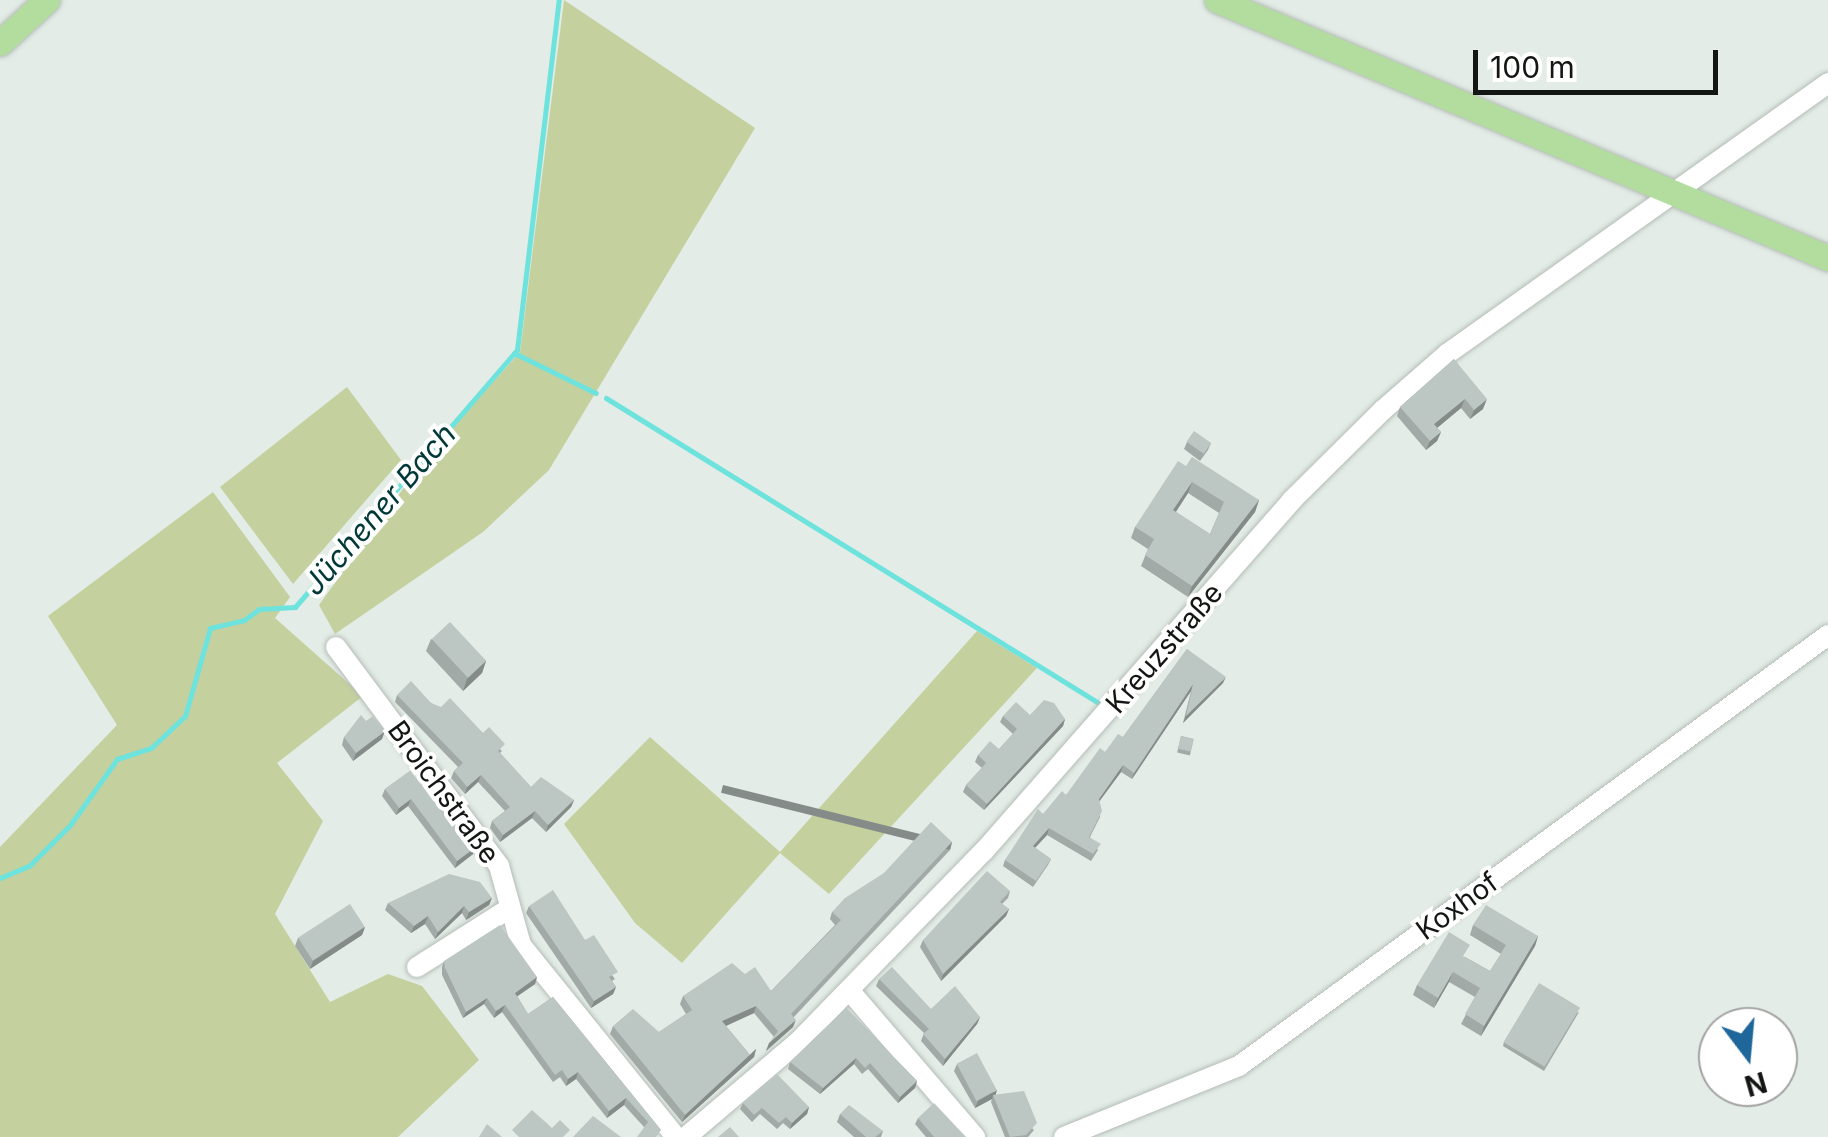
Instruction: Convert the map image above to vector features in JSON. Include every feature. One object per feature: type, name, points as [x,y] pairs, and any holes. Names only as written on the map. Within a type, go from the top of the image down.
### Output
[{"type":"main road","points":[[0,43],[48,0]]},
{"type":"main road","points":[[1217,0],[1828,258]]},
{"type":"street","name":"Kreuzstraße","points":[[686,1137],[761,1077],[1008,825],[1350,440],[1447,354],[1828,82]]},
{"type":"street","name":"Koxhof","points":[[1064,1137],[1238,1066],[1828,636]]},
{"type":"street","name":"Broichstraße","points":[[336,647],[496,860],[521,945],[676,1137]]},
{"type":"street","points":[[417,967],[510,908]]},
{"type":"street","points":[[849,990],[975,1137]]},
{"type":"green space","points":[[564,0],[755,128],[549,470],[483,532],[335,634],[319,605],[426,457],[520,352]]},
{"type":"green space","points":[[347,387],[401,460],[293,584],[220,487]]},
{"type":"green space","points":[[213,492],[290,597],[275,618],[363,696],[277,763],[323,821],[275,914],[330,1002],[388,974],[422,986],[479,1060],[398,1137],[0,1137],[0,847],[117,725],[48,616]]},
{"type":"green space","points":[[977,631],[1037,668],[829,894],[780,853],[682,963],[635,923],[564,824],[650,737],[780,852]]},
{"type":"building","points":[[1454,359],[1487,399],[1474,410],[1465,399],[1434,424],[1441,432],[1430,441],[1400,407]]},
{"type":"building","points":[[1194,431],[1211,443],[1204,454],[1187,442]]},
{"type":"building","points":[[1192,457],[1259,500],[1192,586],[1145,555],[1154,539],[1135,527],[1178,461],[1186,466]],"holes":[[[1192,482],[1224,502],[1210,534],[1173,510]]]},
{"type":"building","points":[[450,622],[486,661],[468,678],[432,639]]},
{"type":"building","points":[[1187,649],[1226,677],[1186,716],[1193,684],[1134,773],[1123,765],[1099,799],[1102,811],[1089,837],[1101,844],[1093,854],[1049,828],[1033,846],[1051,859],[1036,881],[1005,860],[1038,809],[1043,814],[1062,791],[1066,795],[1100,748],[1105,752],[1118,734],[1123,737]]},
{"type":"building","points":[[411,681],[431,703],[441,707],[450,698],[483,733],[489,727],[505,744],[498,751],[531,787],[541,777],[574,800],[548,825],[535,811],[503,835],[492,821],[510,807],[481,775],[467,787],[454,771],[463,763],[397,695]]},
{"type":"building","points":[[1044,700],[1054,703],[1065,719],[987,804],[966,785],[986,763],[978,755],[990,741],[999,749],[1017,729],[1003,716],[1016,702],[1030,715]]},
{"type":"building","points":[[361,715],[366,721],[373,716],[385,731],[356,753],[344,737]]},
{"type":"building","points":[[1181,736],[1194,739],[1191,752],[1178,749]]},
{"type":"building","points":[[410,771],[476,847],[457,861],[411,799],[399,808],[385,789]]},
{"type":"building","points":[[931,822],[952,842],[791,1014],[796,1020],[769,1043],[778,1031],[756,1006],[722,1021],[750,1055],[685,1115],[613,1026],[633,1009],[659,1032],[692,1010],[683,996],[732,963],[745,974],[755,967],[771,991],[841,920],[832,912],[845,898],[884,873]]},
{"type":"building","points":[[987,871],[1010,891],[1000,902],[1009,909],[943,974],[923,940]]},
{"type":"building","points":[[449,874],[480,882],[492,898],[469,912],[464,906],[438,932],[428,916],[414,926],[388,903]]},
{"type":"building","points":[[553,890],[585,940],[594,935],[618,972],[609,977],[616,987],[594,1001],[529,906]]},
{"type":"building","points":[[350,904],[365,927],[313,960],[298,938]]},
{"type":"building","points":[[1486,905],[1538,936],[1484,1026],[1465,1014],[1480,988],[1453,972],[1438,998],[1417,985],[1449,932],[1470,945],[1463,956],[1490,971],[1506,945],[1473,925]]},
{"type":"building","points":[[500,925],[537,977],[515,993],[528,1014],[553,997],[661,1130],[656,1137],[637,1137],[648,1122],[626,1098],[609,1111],[578,1072],[568,1079],[562,1070],[555,1075],[505,1005],[496,1011],[487,998],[466,1012],[444,961]]},
{"type":"building","points":[[892,967],[931,1009],[955,986],[980,1017],[945,1059],[923,1034],[929,1029],[879,979]]},
{"type":"building","points":[[1539,983],[1580,1008],[1545,1067],[1503,1042]]},
{"type":"building","points":[[846,1008],[917,1081],[900,1097],[870,1063],[865,1068],[856,1058],[823,1088],[790,1062]]},
{"type":"building","points":[[977,1053],[997,1090],[976,1101],[957,1064]]},
{"type":"building","points":[[777,1074],[809,1107],[792,1123],[786,1117],[779,1123],[762,1108],[754,1115],[743,1103]]},
{"type":"building","points":[[1024,1091],[1037,1123],[1026,1135],[1010,1137],[993,1095]]},
{"type":"building","points":[[934,1103],[966,1137],[934,1137],[918,1118]]},
{"type":"building","points":[[849,1105],[883,1131],[866,1137],[840,1114]]},
{"type":"building","points":[[532,1110],[552,1128],[560,1120],[570,1130],[563,1137],[519,1137],[512,1130]]},
{"type":"building","points":[[593,1116],[621,1137],[573,1137]]},
{"type":"building","points":[[487,1124],[502,1137],[479,1137]]},
{"type":"building","points":[[730,1127],[739,1137],[718,1137]]},
{"type":"waterway","name":"Jüchener Bach","points":[[0,878],[30,865],[70,825],[117,759],[151,748],[185,716],[210,628],[244,620],[259,609],[295,607],[517,350],[559,0]]},
{"type":"waterway","points":[[514,353],[596,393]]},
{"type":"waterway","points":[[606,398],[1102,705]]}]
